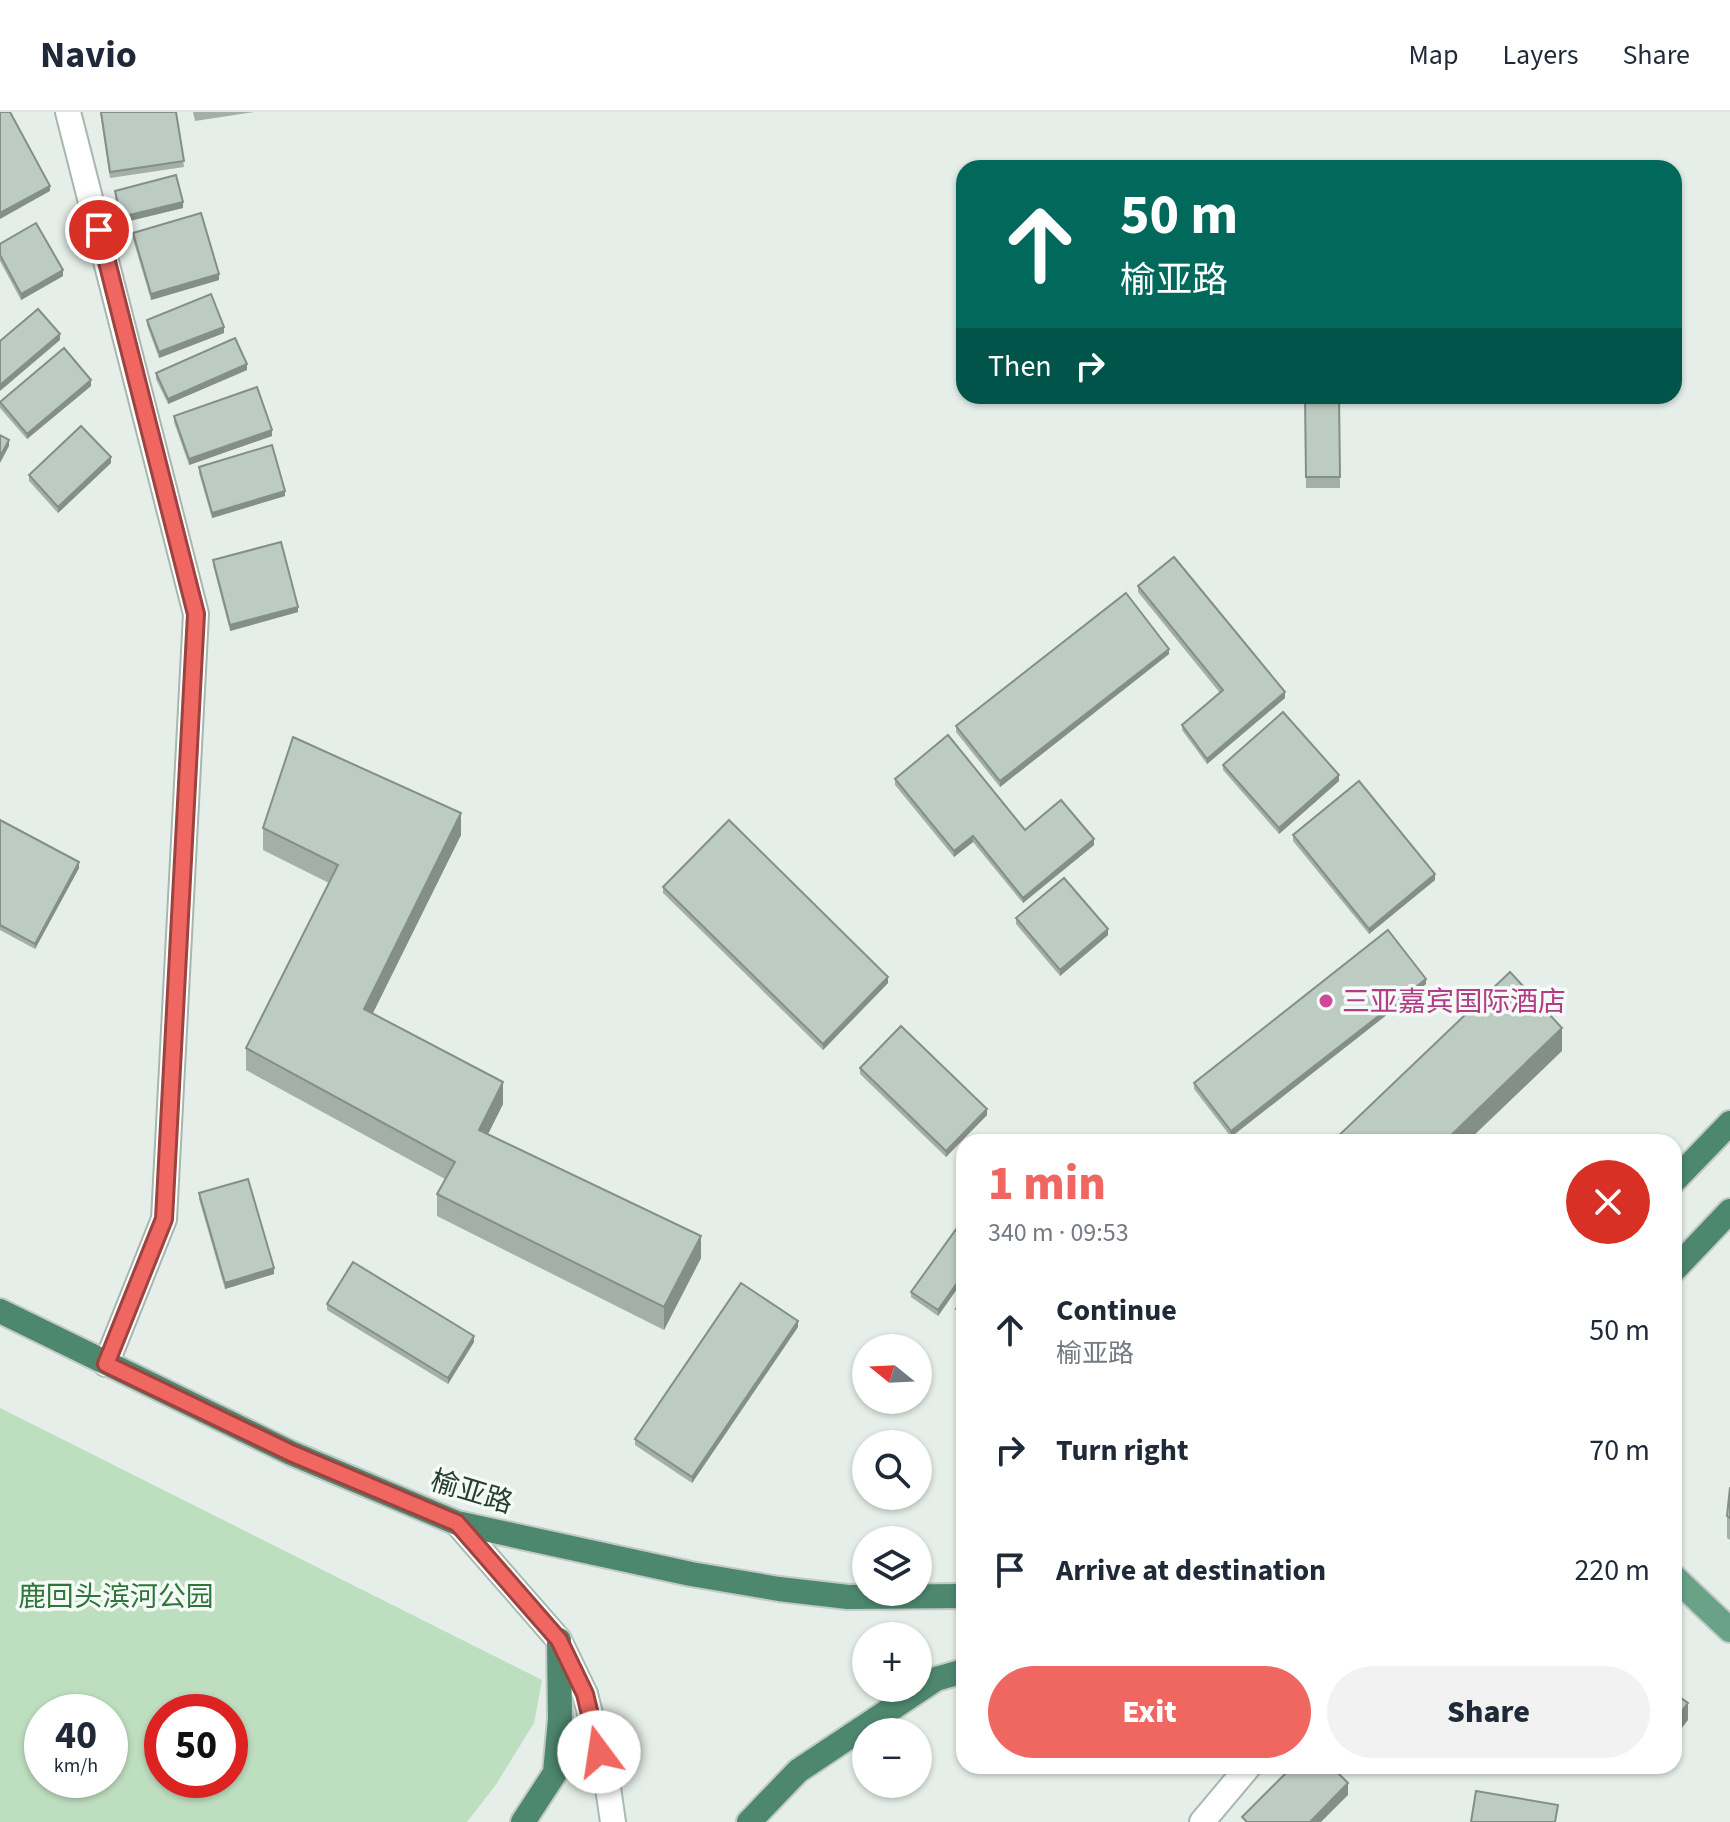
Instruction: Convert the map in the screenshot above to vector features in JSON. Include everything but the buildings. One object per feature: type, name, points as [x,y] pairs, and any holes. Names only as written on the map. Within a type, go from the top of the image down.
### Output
[{"type":"highway","points":[[1682,1173],[1730,1123]]},
{"type":"highway","points":[[1682,1262],[1730,1211]]},
{"type":"highway","name":"榆亚路","points":[[0,1311],[291,1453],[457,1523],[691,1574],[779,1589],[848,1597],[956,1596]]},
{"type":"highway","points":[[523,1822],[555,1773],[560,1719],[559,1640]]},
{"type":"highway","points":[[749,1822],[798,1771],[936,1679],[956,1673]]},
{"type":"main road","points":[[1682,1585],[1730,1630]]},
{"type":"street","points":[[68,112],[196,614],[164,1219],[106,1364]]},
{"type":"street","points":[[457,1523],[559,1640],[585,1694],[607,1781],[613,1822]]},
{"type":"street","points":[[1202,1822],[1242,1774]]},
{"type":"green space","name":"鹿回头滨河公园","points":[[0,1408],[542,1680],[534,1723],[495,1786],[467,1822],[0,1822]]},
{"type":"place","name":"三亚嘉宾国际酒店","points":[[1326,1001]]},
{"type":"route","points":[[99,230],[196,614],[164,1219],[106,1364],[291,1453],[457,1523],[559,1640],[585,1694],[599,1752]]}]
